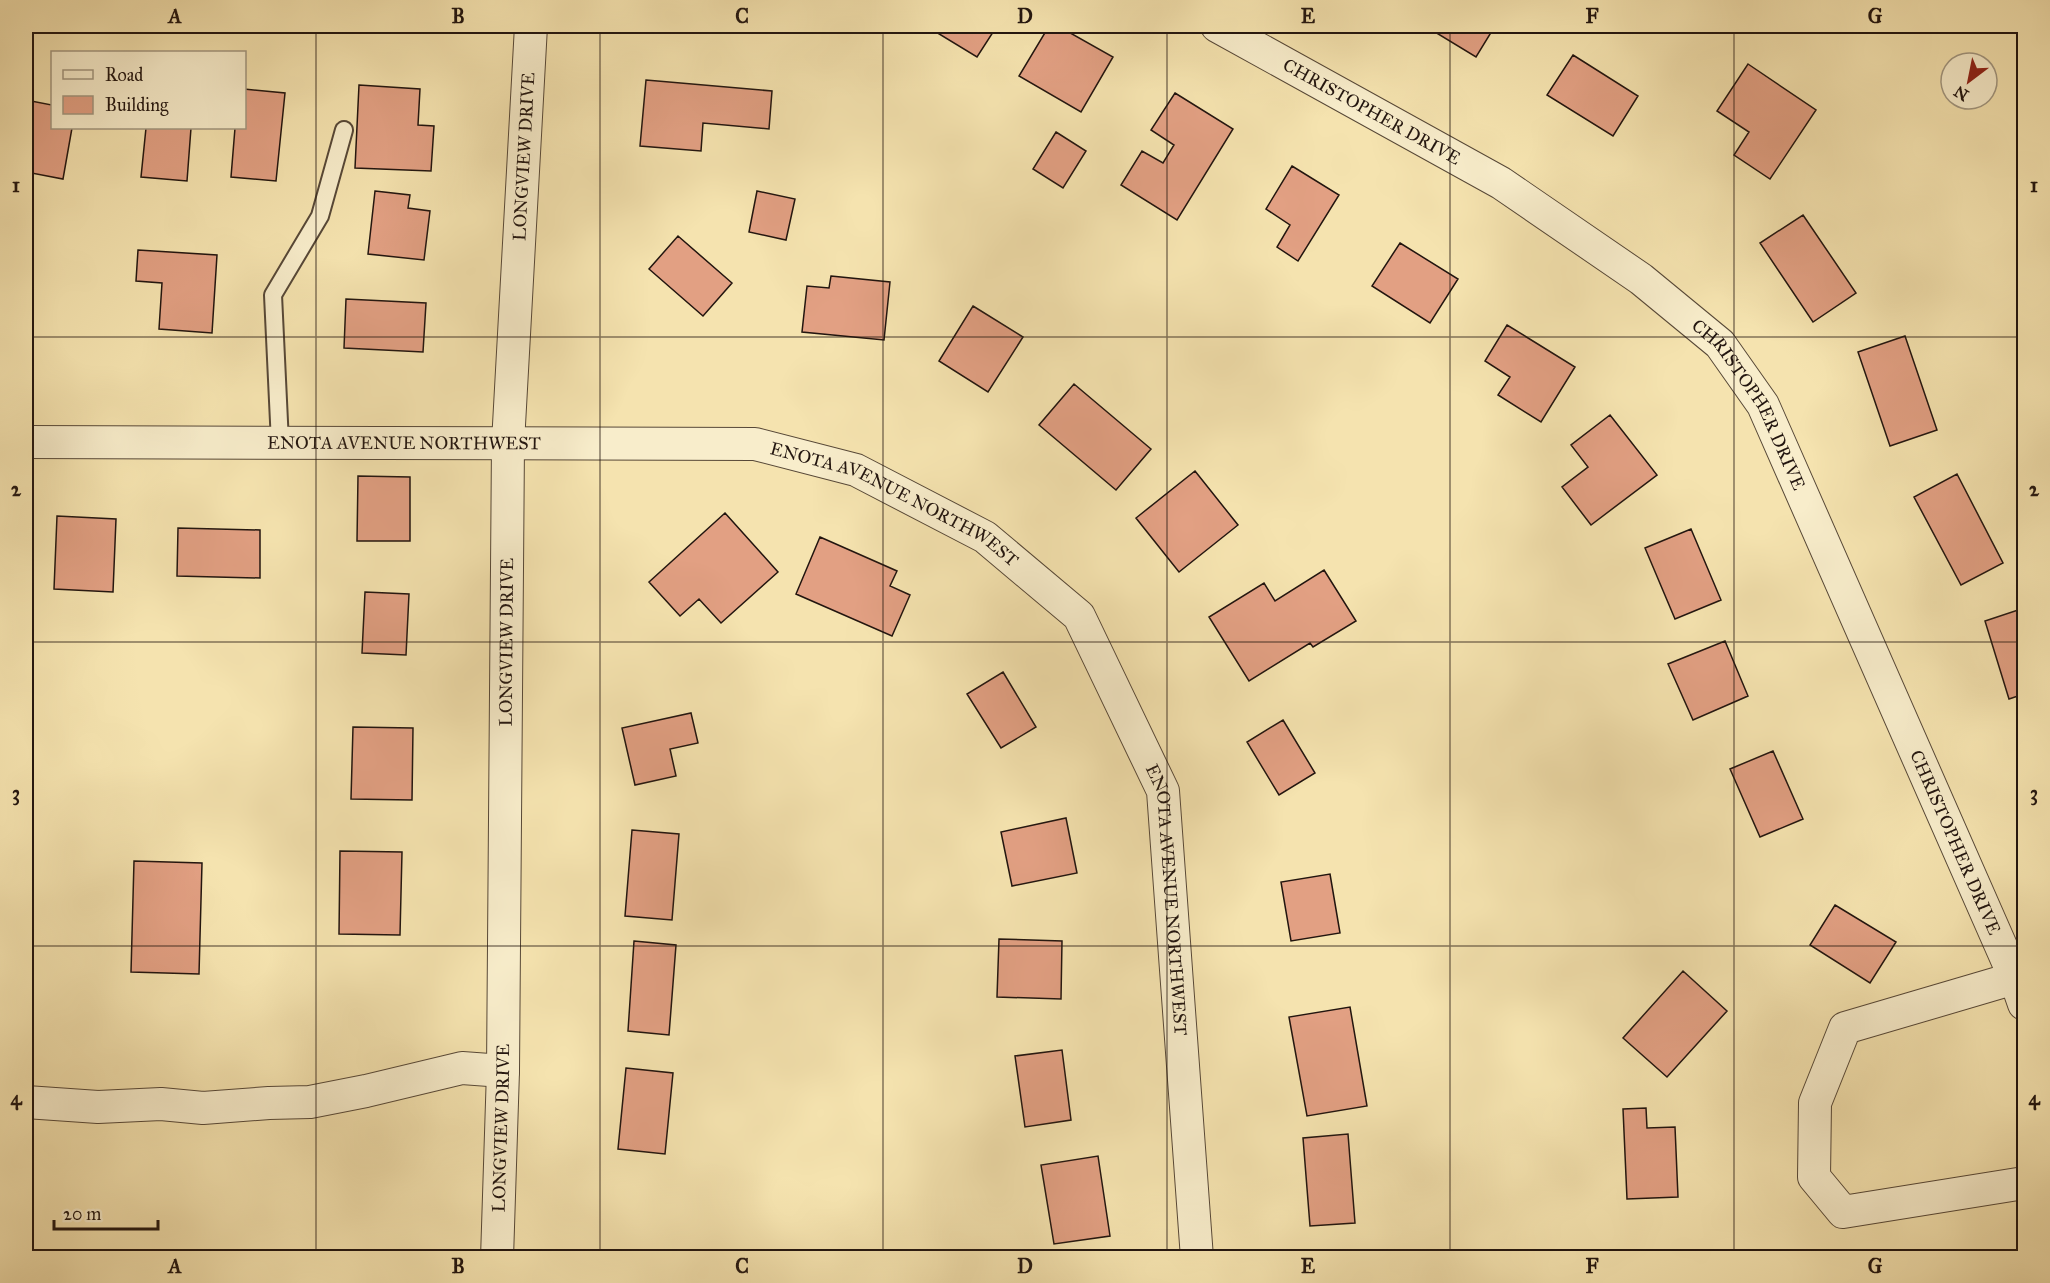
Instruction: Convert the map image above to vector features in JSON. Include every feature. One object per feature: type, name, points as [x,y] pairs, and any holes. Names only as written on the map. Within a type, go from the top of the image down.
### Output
[{"type":"street","name":"LONGVIEW DRIVE","points":[[497,1257],[503,1071],[508,443],[531,26]]},
{"type":"street","name":"CHRISTOPHER DRIVE","points":[[1217,26],[1502,183],[1641,279],[1720,344],[1763,405],[2020,991]]},
{"type":"street","name":"ENOTA AVENUE NORTHWEST","points":[[26,442],[755,444],[856,470],[985,537],[1079,615],[1163,791],[1197,1257]]},
{"type":"street","points":[[2020,991],[1845,1028],[1815,1103],[1814,1177],[1843,1212],[2025,1183]]},
{"type":"street","points":[[26,1101],[98,1107],[161,1104],[203,1108],[310,1102],[462,1068],[503,1071]]},
{"type":"lane","points":[[280,443],[273,295],[320,216],[344,130]]},
{"type":"building","points":[[926,26],[997,26],[977,57]]},
{"type":"building","points":[[1049,26],[1058,26],[1113,57],[1081,112],[1019,76]]},
{"type":"building","points":[[1425,26],[1495,26],[1476,57]]},
{"type":"building","points":[[1573,55],[1638,96],[1613,136],[1547,95]]},
{"type":"building","points":[[1748,64],[1816,110],[1770,179],[1734,155],[1749,132],[1717,111]]},
{"type":"building","points":[[646,80],[772,91],[769,129],[703,123],[701,151],[640,146]]},
{"type":"building","points":[[359,85],[420,89],[418,125],[434,126],[431,171],[355,168]]},
{"type":"building","points":[[246,89],[285,93],[276,181],[231,177],[235,129],[246,129]]},
{"type":"building","points":[[1175,93],[1233,129],[1177,220],[1121,185],[1142,151],[1163,163],[1174,145],[1151,130]]},
{"type":"building","points":[[26,100],[51,105],[51,129],[72,129],[63,179],[26,172]]},
{"type":"building","points":[[146,129],[191,129],[187,181],[141,177]]},
{"type":"building","points":[[1056,132],[1086,151],[1063,188],[1033,169]]},
{"type":"building","points":[[1292,166],[1339,195],[1298,261],[1277,247],[1290,225],[1266,209]]},
{"type":"building","points":[[375,191],[410,195],[408,208],[430,211],[424,260],[368,254]]},
{"type":"building","points":[[757,191],[795,199],[786,240],[749,232]]},
{"type":"building","points":[[1803,215],[1856,293],[1813,322],[1760,243]]},
{"type":"building","points":[[678,236],[732,283],[703,316],[649,269]]},
{"type":"building","points":[[1400,243],[1458,279],[1430,323],[1372,286]]},
{"type":"building","points":[[138,250],[217,255],[212,333],[159,329],[162,283],[136,281]]},
{"type":"building","points":[[831,276],[890,282],[884,340],[802,332],[807,286],[829,288]]},
{"type":"building","points":[[346,299],[426,303],[423,352],[344,348]]},
{"type":"building","points":[[973,306],[1023,337],[988,392],[939,361]]},
{"type":"building","points":[[1507,325],[1575,367],[1541,422],[1498,395],[1510,377],[1485,361]]},
{"type":"building","points":[[1905,336],[1937,430],[1890,446],[1858,352]]},
{"type":"building","points":[[1074,384],[1151,449],[1116,490],[1039,425]]},
{"type":"building","points":[[1610,415],[1657,475],[1591,525],[1562,487],[1588,467],[1571,445]]},
{"type":"building","points":[[1195,471],[1238,525],[1179,572],[1136,518]]},
{"type":"building","points":[[1957,474],[2003,563],[1961,585],[1914,497]]},
{"type":"building","points":[[358,476],[410,477],[410,541],[357,541]]},
{"type":"building","points":[[725,513],[778,572],[721,623],[699,599],[680,616],[649,582]]},
{"type":"building","points":[[57,516],[116,519],[113,592],[54,589]]},
{"type":"building","points":[[178,528],[260,530],[260,578],[177,576]]},
{"type":"building","points":[[1691,529],[1721,600],[1675,619],[1645,548]]},
{"type":"building","points":[[820,537],[897,571],[890,586],[910,595],[892,636],[796,594]]},
{"type":"building","points":[[1324,570],[1356,621],[1313,647],[1310,643],[1249,681],[1209,617],[1264,583],[1275,601]]},
{"type":"building","points":[[365,592],[409,594],[406,655],[362,653]]},
{"type":"building","points":[[2024,608],[2024,694],[2009,699],[1985,621]]},
{"type":"building","points":[[1725,641],[1748,696],[1693,720],[1668,664]]},
{"type":"building","points":[[1003,672],[1036,727],[1001,748],[967,694]]},
{"type":"building","points":[[691,713],[698,743],[670,749],[676,776],[635,785],[622,728]]},
{"type":"building","points":[[1283,720],[1315,773],[1279,795],[1247,742]]},
{"type":"building","points":[[353,727],[413,728],[412,800],[351,799]]},
{"type":"building","points":[[1773,751],[1803,819],[1760,837],[1730,769]]},
{"type":"building","points":[[1066,818],[1077,873],[1012,886],[1001,832]]},
{"type":"building","points":[[632,830],[679,834],[672,920],[625,916]]},
{"type":"building","points":[[340,851],[402,852],[400,935],[339,934]]},
{"type":"building","points":[[134,861],[202,863],[199,974],[131,972]]},
{"type":"building","points":[[1330,874],[1340,933],[1291,941],[1281,882]]},
{"type":"building","points":[[1835,905],[1896,942],[1870,983],[1810,945]]},
{"type":"building","points":[[999,939],[1062,941],[1061,999],[997,997]]},
{"type":"building","points":[[634,941],[676,945],[669,1035],[628,1031]]},
{"type":"building","points":[[1683,971],[1727,1011],[1667,1077],[1623,1038]]},
{"type":"building","points":[[1350,1007],[1367,1106],[1307,1116],[1289,1017]]},
{"type":"building","points":[[1062,1050],[1071,1120],[1025,1127],[1015,1056]]},
{"type":"building","points":[[626,1068],[673,1073],[665,1154],[618,1149]]},
{"type":"building","points":[[1646,1108],[1647,1128],[1675,1127],[1678,1197],[1627,1199],[1623,1109]]},
{"type":"building","points":[[1348,1134],[1355,1223],[1310,1226],[1303,1138]]},
{"type":"building","points":[[1098,1156],[1110,1236],[1054,1244],[1041,1165]]}]
